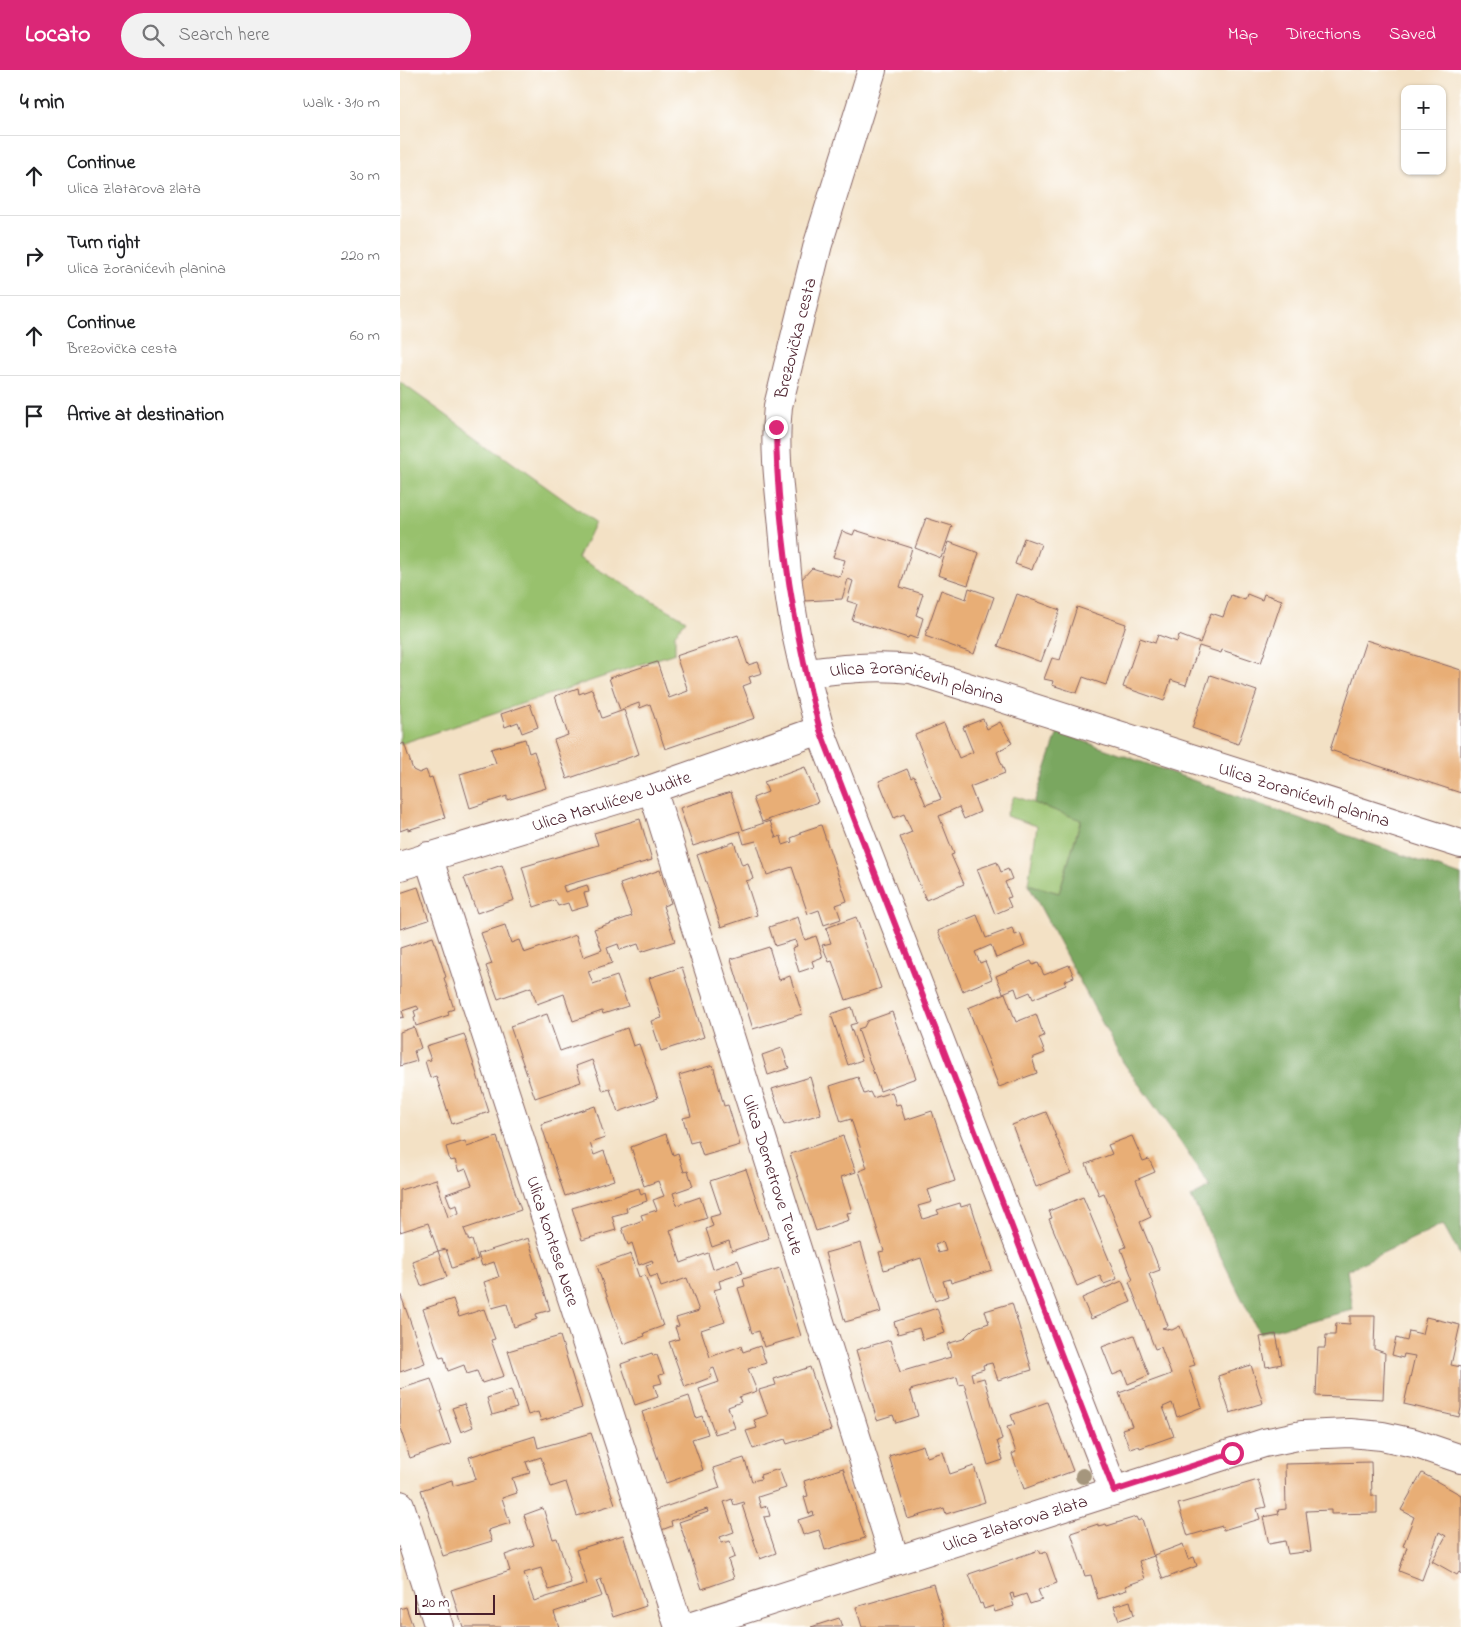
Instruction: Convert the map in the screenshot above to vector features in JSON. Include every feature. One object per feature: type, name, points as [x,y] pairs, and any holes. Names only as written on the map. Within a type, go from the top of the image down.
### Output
[{"type":"street","name":"Brezovička cesta","points":[[805,673],[788,585],[776,457],[778,406],[818,244],[872,70]]},
{"type":"street","name":"Ulica Zoranićevih planina","points":[[1114,1491],[820,730],[805,673],[867,666],[911,669],[1461,844]]},
{"type":"street","name":"Ulica Marulićeve Judite","points":[[400,866],[652,789],[820,730]]},
{"type":"street","name":"Ulica Demetrove Teute","points":[[652,789],[896,1560]]},
{"type":"street","name":"Ulica kontese Nere","points":[[428,856],[679,1627]]},
{"type":"street","name":"Ulica Zlatarova zlata","points":[[689,1627],[1264,1443],[1302,1435],[1350,1433],[1382,1436],[1414,1443],[1461,1459]]},
{"type":"street","points":[[400,1505],[439,1627]]},
{"type":"green space","points":[[400,382],[595,522],[578,558],[686,620],[675,634],[675,653],[400,744]]},
{"type":"green space","points":[[1058,732],[1461,876],[1461,1257],[1443,1224],[1347,1270],[1353,1310],[1259,1333],[1191,1197],[1210,1187],[1123,1062],[1028,884],[1059,893],[1081,820],[1034,803]]},
{"type":"green space","points":[[1014,796],[1081,819],[1059,893],[1028,884],[1037,826],[1006,816]]},
{"type":"building","points":[[926,518],[952,526],[941,558],[915,548]]},
{"type":"building","points":[[855,530],[912,548],[900,587],[923,594],[916,615],[923,618],[917,639],[909,636],[908,638],[852,620],[857,604],[847,601],[853,581],[848,579],[842,599],[804,601],[801,580],[812,568],[840,577],[845,560],[833,557],[842,531],[853,535]]},
{"type":"building","points":[[1024,538],[1041,544],[1032,570],[1015,564]]},
{"type":"building","points":[[949,542],[979,553],[968,585],[938,575]]},
{"type":"building","points":[[969,588],[994,597],[974,654],[925,636],[941,590],[966,599]]},
{"type":"building","points":[[1017,594],[1060,610],[1041,662],[998,646]]},
{"type":"building","points":[[1247,594],[1262,600],[1264,594],[1282,600],[1261,663],[1222,650],[1221,653],[1199,646],[1186,685],[1171,680],[1164,701],[1123,687],[1140,638],[1155,643],[1158,635],[1177,642],[1179,635],[1200,643],[1211,613],[1223,617],[1231,595],[1245,600]]},
{"type":"building","points":[[1077,607],[1126,624],[1106,685],[1083,677],[1077,693],[1052,685],[1053,681],[1044,679],[1052,658],[1060,660]]},
{"type":"building","points":[[738,635],[748,665],[758,662],[762,673],[749,677],[751,683],[743,686],[755,718],[665,749],[650,704],[640,708],[639,703],[620,710],[609,678],[657,662],[669,698],[688,691],[676,656]]},
{"type":"building","points":[[1366,640],[1461,670],[1461,793],[1330,750]]},
{"type":"building","points":[[1210,675],[1257,691],[1238,744],[1192,728]]},
{"type":"building","points":[[578,688],[579,694],[592,689],[602,718],[624,710],[639,754],[567,779],[554,740],[568,735],[555,696]]},
{"type":"building","points":[[530,704],[538,727],[522,733],[518,722],[505,727],[501,714]]},
{"type":"building","points":[[983,719],[987,729],[1000,722],[1012,743],[997,752],[1005,773],[970,787],[980,812],[964,819],[959,807],[939,816],[954,854],[951,855],[964,884],[926,900],[900,837],[912,832],[904,814],[894,818],[879,781],[907,769],[911,778],[914,776],[926,805],[941,799],[915,735],[944,723],[959,758],[973,752],[963,727]]},
{"type":"building","points":[[525,739],[529,753],[534,751],[546,788],[507,800],[507,796],[470,808],[460,774],[496,763],[491,749]]},
{"type":"building","points":[[404,743],[413,770],[419,773],[426,770],[429,778],[432,777],[445,818],[400,831],[400,745]]},
{"type":"building","points":[[805,767],[818,802],[762,822],[753,798],[768,792],[764,782]]},
{"type":"building","points":[[731,792],[743,830],[770,821],[776,838],[781,836],[783,845],[792,842],[791,838],[801,834],[800,832],[821,825],[847,901],[836,905],[841,919],[824,925],[819,910],[808,914],[792,867],[767,875],[756,841],[744,844],[740,831],[693,846],[680,808]]},
{"type":"building","points":[[640,819],[652,860],[563,886],[565,892],[587,885],[589,892],[584,893],[588,906],[571,911],[568,903],[558,906],[555,900],[534,907],[522,867],[598,845],[594,833]]},
{"type":"building","points":[[734,842],[742,865],[748,863],[753,879],[746,881],[757,915],[721,927],[697,855]]},
{"type":"building","points":[[997,862],[1001,872],[1008,869],[1012,879],[1005,882],[1011,897],[1007,898],[1011,907],[995,914],[977,869]]},
{"type":"building","points":[[502,865],[514,900],[477,913],[464,878]]},
{"type":"building","points":[[660,870],[671,903],[663,906],[675,941],[641,952],[638,944],[620,950],[618,944],[607,948],[612,963],[588,971],[593,984],[617,976],[628,1006],[603,1014],[602,1011],[573,1021],[564,994],[537,1004],[531,987],[498,999],[486,966],[492,964],[481,933],[505,925],[511,943],[519,940],[524,953],[576,935],[583,957],[602,950],[594,929],[632,916],[620,884]]},
{"type":"building","points":[[418,887],[429,920],[400,929],[400,893]]},
{"type":"building","points":[[977,915],[986,938],[1012,928],[1015,935],[1020,933],[1025,946],[996,958],[991,945],[975,952],[980,963],[985,961],[992,979],[963,991],[938,931]]},
{"type":"building","points":[[798,917],[805,940],[816,936],[823,957],[812,961],[814,967],[799,972],[792,948],[797,946],[795,940],[775,946],[769,927]]},
{"type":"building","points":[[856,917],[881,988],[846,1000],[832,961],[829,962],[822,945],[831,943],[826,928]]},
{"type":"building","points":[[433,937],[454,1009],[448,1011],[449,1015],[416,1026],[414,1011],[419,1009],[417,1006],[402,1011],[404,1017],[400,1018],[400,948]]},
{"type":"building","points":[[769,947],[779,980],[790,976],[802,1014],[753,1029],[731,959]]},
{"type":"building","points":[[1031,961],[1033,965],[1038,963],[1044,975],[1069,965],[1074,977],[1064,981],[1066,985],[1033,999],[1030,992],[1018,997],[1015,988],[1003,993],[996,976]]},
{"type":"building","points":[[682,967],[704,1037],[661,1051],[651,1021],[662,1018],[649,978]]},
{"type":"building","points":[[1005,993],[1016,1022],[1036,1014],[1044,1036],[1039,1038],[1045,1053],[1032,1058],[1037,1073],[999,1087],[968,1008]]},
{"type":"building","points":[[852,1007],[857,1023],[850,1025],[862,1060],[848,1065],[831,1014]]},
{"type":"building","points":[[892,1012],[916,1078],[880,1091],[858,1029],[864,1027],[867,1021]]},
{"type":"building","points":[[547,1014],[560,1051],[627,1028],[633,1046],[639,1044],[658,1098],[618,1112],[610,1089],[603,1091],[592,1060],[576,1066],[581,1082],[535,1098],[510,1026]]},
{"type":"building","points":[[414,1027],[421,1048],[414,1051],[417,1061],[400,1066],[400,1032]]},
{"type":"building","points":[[464,1034],[489,1112],[452,1124],[436,1076],[430,1078],[425,1061],[431,1060],[426,1046]]},
{"type":"building","points":[[782,1048],[789,1068],[768,1075],[762,1055]]},
{"type":"building","points":[[713,1065],[724,1106],[728,1105],[740,1145],[703,1156],[698,1141],[690,1143],[683,1118],[691,1116],[679,1075]]},
{"type":"building","points":[[810,1077],[821,1114],[784,1125],[772,1089]]},
{"type":"building","points":[[858,1077],[864,1094],[870,1092],[873,1098],[892,1092],[896,1105],[900,1104],[905,1120],[932,1111],[955,1181],[928,1190],[932,1202],[918,1206],[923,1219],[939,1214],[937,1210],[960,1203],[961,1207],[971,1204],[992,1270],[951,1283],[950,1279],[943,1281],[948,1296],[935,1301],[921,1258],[884,1270],[879,1252],[884,1251],[859,1171],[867,1168],[851,1119],[841,1122],[830,1086]],"holes":[[[943,1242],[946,1251],[938,1253],[935,1245]]]},
{"type":"building","points":[[595,1106],[605,1138],[590,1143],[594,1155],[604,1151],[614,1180],[565,1196],[541,1124]]},
{"type":"building","points":[[1046,1112],[1071,1173],[1036,1187],[1012,1125]]},
{"type":"building","points":[[666,1134],[673,1155],[678,1153],[684,1172],[688,1171],[693,1186],[673,1193],[677,1205],[700,1197],[707,1218],[670,1230],[681,1263],[708,1253],[713,1269],[738,1260],[743,1273],[719,1281],[721,1288],[714,1290],[725,1322],[701,1330],[710,1357],[741,1346],[743,1352],[760,1346],[766,1363],[748,1369],[757,1391],[739,1397],[741,1402],[728,1407],[735,1428],[715,1434],[699,1389],[719,1382],[714,1368],[709,1370],[712,1377],[685,1387],[669,1342],[679,1339],[675,1327],[679,1326],[676,1318],[699,1311],[687,1278],[661,1287],[657,1275],[650,1277],[646,1265],[653,1263],[652,1260],[639,1265],[632,1243],[628,1245],[622,1228],[643,1220],[641,1215],[657,1210],[653,1200],[664,1196],[658,1181],[644,1186],[631,1147]]},
{"type":"building","points":[[843,1136],[856,1172],[841,1177],[852,1212],[847,1213],[849,1220],[816,1231],[790,1154]]},
{"type":"building","points":[[1132,1136],[1143,1161],[1149,1159],[1155,1172],[1136,1180],[1151,1217],[1140,1222],[1160,1270],[1149,1274],[1168,1326],[1162,1328],[1172,1330],[1180,1326],[1195,1365],[1188,1367],[1202,1407],[1177,1417],[1172,1403],[1163,1407],[1174,1436],[1140,1448],[1139,1446],[1130,1449],[1122,1429],[1132,1426],[1119,1393],[1171,1374],[1161,1347],[1155,1349],[1129,1282],[1133,1280],[1121,1249],[1126,1247],[1104,1193],[1099,1195],[1086,1164],[1112,1154],[1108,1145]]},
{"type":"building","points":[[497,1137],[521,1210],[464,1229],[469,1241],[472,1240],[478,1259],[452,1268],[446,1249],[438,1251],[428,1223],[400,1232],[400,1190],[436,1179],[448,1217],[459,1213],[457,1205],[451,1207],[446,1194],[472,1185],[466,1169],[459,1172],[455,1160],[450,1161],[446,1147],[465,1141],[467,1147]]},
{"type":"building","points":[[746,1169],[769,1238],[732,1251],[729,1241],[712,1247],[706,1229],[713,1226],[710,1217],[721,1214],[710,1181]]},
{"type":"building","points":[[639,1188],[641,1195],[645,1193],[647,1201],[626,1208],[627,1212],[612,1216],[616,1230],[582,1240],[572,1208]]},
{"type":"building","points":[[1083,1197],[1117,1279],[1104,1284],[1100,1276],[1077,1286],[1049,1219],[1052,1218],[1049,1211]]},
{"type":"building","points":[[528,1238],[550,1310],[536,1314],[537,1319],[514,1327],[507,1304],[492,1308],[484,1282],[499,1277],[494,1262],[482,1266],[478,1254]]},
{"type":"building","points":[[861,1243],[881,1312],[845,1322],[825,1253]]},
{"type":"building","points":[[438,1251],[447,1277],[421,1286],[412,1261]]},
{"type":"building","points":[[631,1254],[639,1277],[645,1275],[663,1326],[644,1333],[645,1336],[623,1344],[597,1266]]},
{"type":"building","points":[[780,1268],[801,1336],[764,1347],[759,1331],[752,1333],[738,1288],[745,1286],[743,1279]]},
{"type":"building","points":[[1122,1281],[1131,1302],[1091,1319],[1082,1298]]},
{"type":"building","points":[[400,1293],[425,1363],[400,1372]]},
{"type":"building","points":[[453,1299],[459,1317],[484,1309],[495,1339],[491,1340],[504,1376],[482,1383],[477,1371],[467,1374],[464,1365],[448,1371],[444,1357],[440,1358],[423,1309]]},
{"type":"building","points":[[1012,1303],[1032,1370],[998,1380],[992,1363],[983,1365],[984,1369],[971,1373],[973,1381],[984,1378],[1002,1439],[997,1441],[1003,1460],[988,1465],[964,1384],[959,1385],[957,1377],[910,1390],[918,1416],[896,1423],[893,1415],[877,1420],[856,1350],[890,1340],[900,1372],[951,1357],[947,1344],[963,1339],[974,1328],[989,1323],[985,1311]]},
{"type":"building","points":[[937,1308],[945,1333],[923,1340],[919,1328],[898,1334],[894,1322]]},
{"type":"building","points":[[1350,1316],[1375,1316],[1374,1349],[1385,1353],[1383,1399],[1316,1396],[1318,1348],[1325,1348],[1326,1335],[1335,1335],[1336,1323],[1350,1324]]},
{"type":"building","points":[[1426,1317],[1460,1325],[1451,1365],[1461,1367],[1461,1408],[1459,1417],[1404,1404],[1415,1356],[1404,1354],[1403,1358],[1392,1355],[1396,1338],[1407,1341],[1409,1331],[1422,1334]]},
{"type":"building","points":[[1276,1334],[1282,1364],[1266,1367],[1260,1337]]},
{"type":"building","points":[[1134,1335],[1149,1375],[1128,1384],[1123,1371],[1113,1375],[1102,1347]]},
{"type":"building","points":[[560,1336],[582,1408],[541,1421],[538,1412],[528,1415],[508,1351]]},
{"type":"building","points":[[652,1353],[653,1356],[657,1355],[664,1374],[659,1375],[662,1383],[654,1385],[658,1397],[635,1405],[621,1364]]},
{"type":"building","points":[[1251,1365],[1263,1403],[1230,1413],[1218,1376]]},
{"type":"building","points":[[810,1367],[831,1430],[787,1444],[785,1439],[753,1449],[746,1431],[757,1428],[754,1420],[768,1415],[759,1390],[776,1385],[774,1379]]},
{"type":"building","points":[[431,1379],[451,1444],[410,1458],[400,1428],[400,1389]]},
{"type":"building","points":[[511,1390],[517,1408],[492,1415],[487,1398]]},
{"type":"building","points":[[689,1396],[696,1418],[702,1416],[708,1434],[692,1439],[703,1470],[666,1483],[642,1412]]},
{"type":"building","points":[[1047,1402],[1073,1471],[1024,1489],[1012,1454],[1016,1452],[1007,1427],[1015,1425],[1011,1415]]},
{"type":"building","points":[[464,1404],[473,1427],[461,1432],[452,1408]]},
{"type":"building","points":[[591,1433],[615,1504],[577,1516],[566,1482],[551,1487],[541,1457],[526,1462],[530,1473],[512,1478],[517,1493],[502,1498],[510,1523],[488,1530],[492,1541],[443,1556],[421,1490],[452,1480],[453,1486],[476,1479],[469,1457],[535,1436],[538,1448]]},
{"type":"building","points":[[923,1445],[927,1457],[943,1452],[950,1474],[974,1466],[985,1502],[946,1514],[944,1508],[908,1519],[889,1456]]},
{"type":"building","points":[[744,1458],[752,1481],[761,1479],[760,1475],[779,1469],[786,1488],[758,1497],[761,1508],[767,1506],[770,1516],[764,1517],[776,1553],[760,1559],[742,1505],[745,1505],[744,1502],[734,1505],[732,1499],[724,1502],[734,1532],[720,1537],[722,1543],[730,1541],[735,1557],[728,1560],[734,1578],[702,1589],[679,1522],[708,1512],[707,1509],[671,1521],[672,1526],[659,1531],[653,1511],[720,1488],[713,1468]]},
{"type":"building","points":[[1371,1462],[1372,1496],[1377,1496],[1377,1513],[1331,1514],[1331,1510],[1306,1511],[1311,1551],[1288,1554],[1285,1541],[1269,1544],[1263,1517],[1279,1514],[1278,1510],[1286,1509],[1285,1464]]},
{"type":"building","points":[[843,1468],[865,1538],[825,1550],[819,1530],[803,1535],[798,1520],[814,1515],[813,1512],[809,1514],[804,1497],[808,1496],[804,1481]]},
{"type":"building","points":[[1422,1473],[1461,1495],[1461,1574],[1459,1572],[1457,1575],[1432,1561],[1446,1536],[1439,1532],[1422,1580],[1399,1571],[1407,1547],[1403,1546],[1414,1517],[1401,1510]]},
{"type":"building","points":[[1258,1480],[1266,1507],[1257,1509],[1260,1519],[1223,1530],[1222,1526],[1188,1536],[1178,1504]]},
{"type":"building","points":[[543,1508],[553,1539],[557,1538],[571,1583],[549,1590],[541,1568],[524,1573],[534,1601],[587,1584],[576,1550],[623,1535],[646,1606],[613,1617],[601,1579],[596,1581],[602,1596],[554,1612],[559,1627],[463,1627],[451,1590],[510,1571],[505,1555],[534,1545],[524,1515]]},
{"type":"building","points":[[1136,1517],[1138,1521],[1142,1519],[1154,1556],[1139,1561],[1145,1579],[1125,1586],[1127,1590],[1098,1599],[1091,1575],[1085,1576],[1071,1533],[1098,1524],[1098,1526],[1106,1524],[1107,1526]]},
{"type":"building","points":[[1183,1544],[1188,1559],[1194,1557],[1197,1566],[1163,1579],[1154,1555]]},
{"type":"building","points":[[1039,1550],[1041,1554],[1046,1552],[1057,1583],[1038,1590],[1042,1600],[1030,1604],[1026,1594],[1014,1598],[1013,1593],[1010,1594],[1014,1606],[995,1612],[993,1606],[984,1609],[982,1603],[980,1604],[969,1574]]},
{"type":"building","points":[[933,1584],[946,1627],[862,1627],[856,1607]]},
{"type":"building","points":[[1130,1601],[1134,1615],[1119,1620],[1114,1606]]},
{"type":"building","points":[[406,1607],[413,1627],[400,1627],[400,1609]]},
{"type":"building","points":[[839,1618],[842,1627],[811,1627]]},
{"type":"route","points":[[776,427],[776,457],[788,585],[805,673],[820,730],[1114,1491],[1232,1453]]}]
